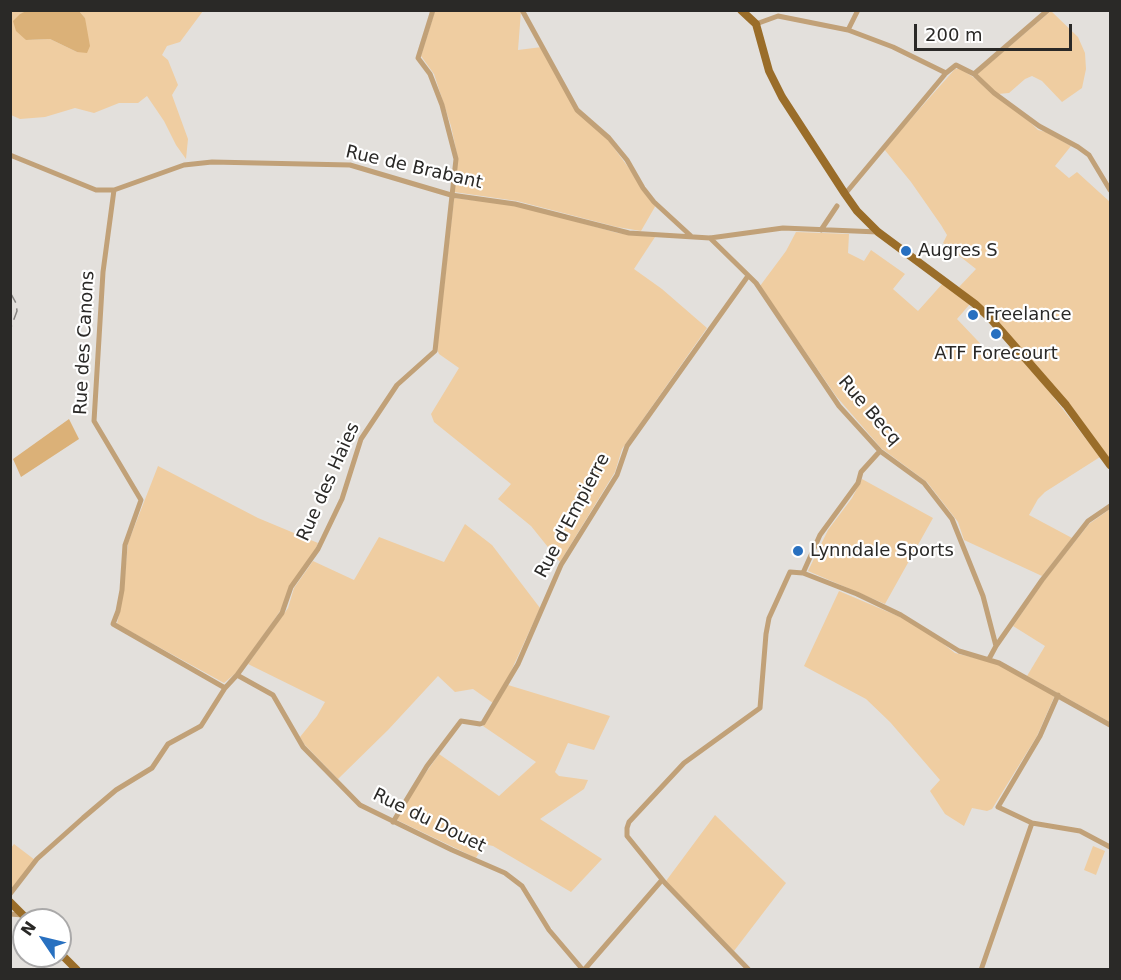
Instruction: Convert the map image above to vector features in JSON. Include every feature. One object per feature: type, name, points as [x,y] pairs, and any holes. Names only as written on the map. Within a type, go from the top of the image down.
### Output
[{"type":"main road","points":[[741,10],[756,24],[769,71],[782,97],[844,194],[878,232],[975,304],[991,319],[1066,405],[1110,465]]},
{"type":"street","name":"Rue des Haies","points":[[10,894],[37,859],[83,818],[116,790],[152,768],[168,744],[201,726],[225,688],[282,613],[291,587],[318,549],[342,499],[361,439],[397,385],[435,351],[456,159],[438,95],[430,74],[418,58],[433,10]]},
{"type":"street","points":[[522,10],[577,110],[609,138],[627,160],[642,188],[691,236]]},
{"type":"street","points":[[848,30],[858,10]]},
{"type":"street","points":[[974,74],[1048,10]]},
{"type":"street","points":[[756,24],[778,16],[848,30],[893,47],[946,73]]},
{"type":"street","points":[[844,194],[946,73],[956,65],[974,74],[994,93],[1039,126],[1089,155],[1110,190]]},
{"type":"street","name":"Rue de Brabant","points":[[10,155],[96,190],[114,190],[184,165],[212,162],[350,165],[451,195],[515,204],[629,233],[710,238],[783,228],[878,232]]},
{"type":"street","name":"Rue des Canons","points":[[114,190],[104,272],[94,421],[141,500],[125,545],[122,590],[113,624],[225,688]]},
{"type":"street","points":[[821,230],[837,206]]},
{"type":"street","name":"Rue Becq","points":[[710,238],[756,283],[839,406],[880,451],[924,483],[952,519],[983,596],[996,646]]},
{"type":"street","name":"Rue d'Empierre","points":[[393,822],[415,784],[461,721],[483,723],[518,664],[561,565],[617,475],[627,446],[748,276]]},
{"type":"street","points":[[803,573],[824,528],[858,483],[861,472],[880,451]]},
{"type":"street","points":[[989,659],[1042,580],[1088,521],[1110,506]]},
{"type":"street","points":[[749,969],[662,880],[627,836],[627,828],[629,822],[684,763],[760,708],[765,634],[769,618],[790,572],[803,573],[902,615],[959,651],[989,659],[1110,724]]},
{"type":"street","name":"Rue du Douet","points":[[237,675],[273,695],[303,747],[360,805],[505,873],[522,886],[549,930],[584,969]]},
{"type":"street","points":[[1058,695],[1040,736],[998,807],[1032,823],[1080,831],[1110,847]]},
{"type":"street","points":[[981,969],[1032,823]]},
{"type":"street","points":[[584,969],[662,880]]},
{"type":"shaded area","points":[[28,10],[79,11],[85,18],[90,46],[87,53],[77,52],[50,39],[26,40],[16,31],[13,21]]},
{"type":"shaded area","points":[[11,11],[28,11],[20,14],[26,40],[50,39],[77,52],[85,18],[79,11],[203,11],[180,42],[167,46],[162,55],[168,60],[178,85],[172,95],[188,139],[186,159],[147,96],[138,103],[119,103],[94,113],[75,108],[45,117],[20,119],[11,115]]},
{"type":"shaded area","points":[[435,11],[521,11],[518,50],[542,47],[575,109],[606,137],[656,205],[641,231],[517,201],[454,192],[458,159],[451,126],[434,74],[421,56]]},
{"type":"shaded area","points":[[1051,11],[1078,37],[1085,53],[1086,69],[1082,88],[1062,102],[1042,81],[1032,76],[1009,93],[998,94],[976,75]]},
{"type":"shaded area","points":[[955,69],[961,69],[973,77],[1038,130],[1071,146],[1055,166],[1069,178],[1077,172],[1110,202],[1110,459],[1072,407],[1001,325],[959,287],[976,269],[943,243],[947,235],[941,225],[911,182],[884,149]]},
{"type":"shaded area","points":[[454,198],[505,204],[618,233],[655,237],[634,269],[662,289],[707,328],[622,449],[615,472],[560,562],[531,526],[498,499],[511,484],[434,422],[431,414],[459,368],[439,354],[437,349]]},
{"type":"shaded area","points":[[796,232],[849,234],[848,253],[864,261],[871,250],[905,274],[893,289],[918,311],[943,283],[970,304],[957,319],[994,358],[1013,345],[1100,457],[1045,492],[1029,515],[1072,538],[1042,576],[964,540],[958,522],[927,482],[881,448],[836,396],[760,286],[786,251]]},
{"type":"shaded area","points":[[69,419],[79,439],[21,477],[13,459]]},
{"type":"shaded area","points":[[158,466],[258,518],[318,543],[315,551],[289,588],[276,617],[237,672],[224,683],[117,624],[123,594],[128,543]]},
{"type":"shaded area","points":[[862,479],[933,518],[885,604],[808,571],[828,530],[852,498]]},
{"type":"shaded area","points":[[1110,509],[1110,722],[1027,676],[1045,646],[1013,626],[1046,578],[1089,524]]},
{"type":"shaded area","points":[[465,524],[492,545],[540,608],[507,680],[493,703],[473,689],[455,692],[438,676],[338,779],[300,737],[325,702],[248,664],[288,608],[294,588],[313,561],[354,580],[379,537],[444,562]]},
{"type":"shaded area","points":[[839,591],[919,625],[955,653],[995,663],[1055,695],[1037,736],[992,809],[987,811],[972,808],[964,826],[945,814],[930,791],[940,780],[890,722],[866,699],[804,666]]},
{"type":"shaded area","points":[[508,685],[610,716],[594,750],[568,743],[555,772],[559,776],[588,780],[584,789],[540,819],[602,859],[571,892],[493,846],[484,844],[476,858],[397,820],[413,791],[439,754],[499,796],[536,762],[483,726]]},
{"type":"shaded area","points":[[715,815],[786,883],[734,951],[666,881]]},
{"type":"shaded area","points":[[14,844],[35,860],[11,891],[11,848]]},
{"type":"shaded area","points":[[1093,846],[1105,851],[1096,875],[1084,870]]},
{"type":"railway","points":[[10,292],[16,303],[17,311],[10,330]]},
{"type":"place","name":"Augres S","points":[[906,251]]},
{"type":"place","name":"Freelance","points":[[973,315]]},
{"type":"place","name":"ATF Forecourt","points":[[996,334]]},
{"type":"place","name":"Lynndale Sports","points":[[798,551]]}]
